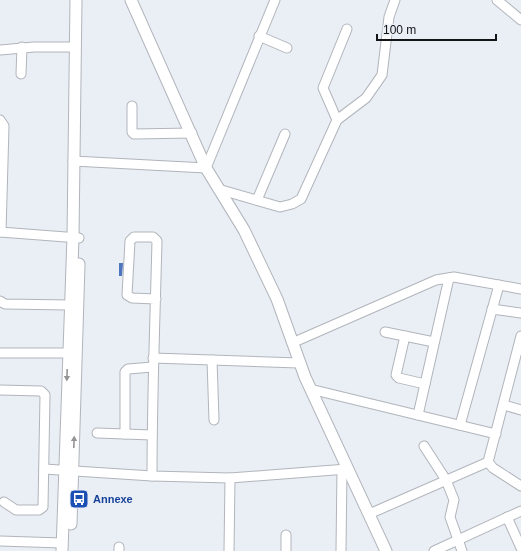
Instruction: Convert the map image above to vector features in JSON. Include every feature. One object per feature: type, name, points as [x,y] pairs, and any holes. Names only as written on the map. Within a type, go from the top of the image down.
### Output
[{"type":"main road","points":[[76,0],[74,47],[77,161]]},
{"type":"main road","points":[[65,548],[76,237],[82,0]]},
{"type":"main road","points":[[131,0],[192,133],[206,168],[244,230],[277,299],[299,363],[344,469],[369,514],[386,551]]},
{"type":"main road","points":[[68,470],[69,305],[76,237]]},
{"type":"street","points":[[77,161],[206,168],[275,0]]},
{"type":"street","points":[[218,189],[280,207],[292,204],[301,199],[337,120],[366,98],[382,75],[389,18],[395,0]]},
{"type":"street","points":[[497,0],[521,20]]},
{"type":"street","points":[[337,120],[323,88],[347,30]]},
{"type":"street","points":[[259,36],[287,48]]},
{"type":"street","points":[[21,74],[22,47]]},
{"type":"street","points":[[0,50],[22,47],[74,47]]},
{"type":"street","points":[[132,106],[132,132],[134,134],[192,133]]},
{"type":"street","points":[[0,120],[4,126],[0,232],[76,237]]},
{"type":"street","points":[[257,200],[285,134]]},
{"type":"street","points":[[152,476],[153,362],[156,299],[157,241],[153,237],[134,237],[130,241],[127,295],[132,298],[156,299]]},
{"type":"street","points":[[292,343],[436,280],[449,278],[521,288]]},
{"type":"street","points":[[418,415],[449,278]]},
{"type":"street","points":[[460,425],[499,285]]},
{"type":"street","points":[[0,301],[5,304],[69,305]]},
{"type":"street","points":[[492,309],[521,313]]},
{"type":"street","points":[[385,332],[434,342]]},
{"type":"street","points":[[405,336],[396,375],[399,378],[425,384]]},
{"type":"street","points":[[488,462],[518,361],[521,336]]},
{"type":"street","points":[[0,353],[68,353]]},
{"type":"street","points":[[212,360],[214,420]]},
{"type":"street","points":[[125,434],[125,372],[128,369],[153,362],[212,360],[299,363]]},
{"type":"street","points":[[310,389],[496,434]]},
{"type":"street","points":[[0,390],[41,391],[45,395],[43,507],[41,509],[16,510],[4,502]]},
{"type":"street","points":[[504,405],[521,410]]},
{"type":"street","points":[[97,433],[152,435]]},
{"type":"street","points":[[424,446],[446,480],[454,500],[450,517],[462,551]]},
{"type":"street","points":[[369,514],[488,462]]},
{"type":"street","points":[[488,462],[493,468],[521,486]]},
{"type":"street","points":[[44,469],[152,476],[230,478],[344,469],[341,551]]},
{"type":"street","points":[[229,551],[230,478]]},
{"type":"street","points":[[434,551],[521,511]]},
{"type":"street","points":[[507,517],[521,548]]},
{"type":"street","points":[[286,535],[286,551]]},
{"type":"street","points":[[0,541],[65,548]]},
{"type":"building","points":[[119,263],[123,263],[122,276],[119,276]]},
{"type":"place","name":"Annexe","points":[[79,499]]}]
